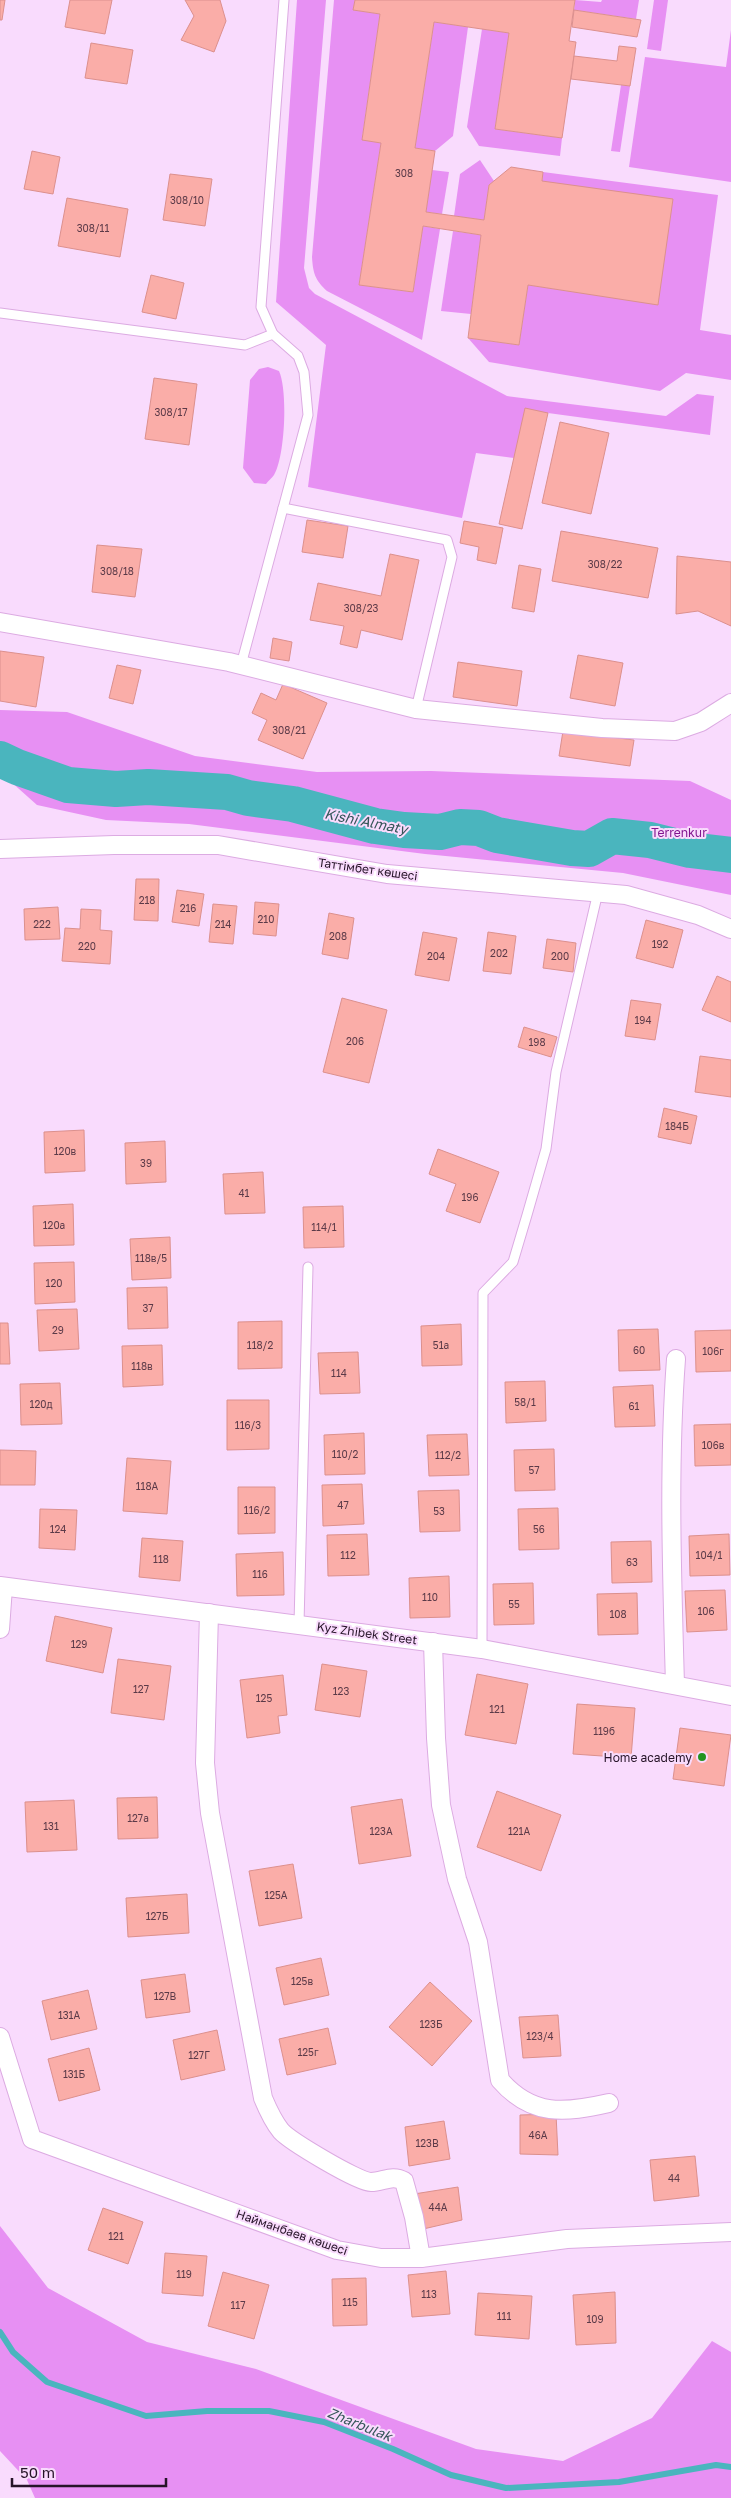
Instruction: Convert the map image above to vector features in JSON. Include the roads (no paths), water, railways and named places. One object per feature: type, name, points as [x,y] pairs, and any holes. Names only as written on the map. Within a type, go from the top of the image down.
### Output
[{"type":"street","points":[[0,622],[241,665],[416,709],[602,728],[675,730],[701,722],[731,703]]},
{"type":"street","name":"Таттімбет көшесі","points":[[0,848],[218,845],[387,874],[598,892],[635,897],[698,915],[731,929]]},
{"type":"street","points":[[675,1686],[670,1506],[672,1415],[676,1359]]},
{"type":"street","points":[[0,1629],[2,1586]]},
{"type":"street","name":"Kyz Zhibek Street","points":[[2,1586],[482,1649],[731,1696]]},
{"type":"street","points":[[209,1613],[205,1763],[210,1814],[263,2098],[270,2116],[283,2133],[341,2169],[370,2182],[398,2177],[404,2181],[414,2217],[421,2258]]},
{"type":"street","points":[[433,1642],[436,1738],[441,1805],[457,1879],[478,1942],[500,2080],[516,2096],[534,2106],[557,2111],[584,2109],[609,2103]]},
{"type":"street","name":"Найманбаев көшесі","points":[[0,2037],[32,2138],[337,2250],[381,2258],[421,2258],[567,2239],[731,2232]]},
{"type":"lane","points":[[241,665],[308,415],[304,372],[298,356],[273,334],[261,307],[284,0]]},
{"type":"lane","points":[[0,313],[245,345],[273,334]]},
{"type":"lane","points":[[283,508],[446,540],[452,557],[416,709]]},
{"type":"lane","points":[[482,1649],[483,1294],[513,1262],[527,1215],[546,1148],[556,1072],[598,892]]},
{"type":"lane","points":[[299,1624],[308,1267]]},
{"type":"waterway","name":"Kіshі Almaty","points":[[0,759],[68,785],[116,789],[148,787],[227,792],[248,798],[293,804],[375,826],[404,830],[440,832],[460,827],[479,828],[497,835],[572,848],[589,849],[612,836],[650,840],[690,850],[731,855]]},
{"type":"waterway","name":"Zharbulak","points":[[0,2332],[13,2352],[47,2382],[146,2416],[207,2411],[269,2411],[324,2422],[393,2449],[451,2475],[506,2488],[619,2482],[716,2465],[731,2467]]},
{"type":"place","name":"Home academy","points":[[702,1757]]},
{"type":"park label","name":"Terrenkur","points":[[679,832]]}]
